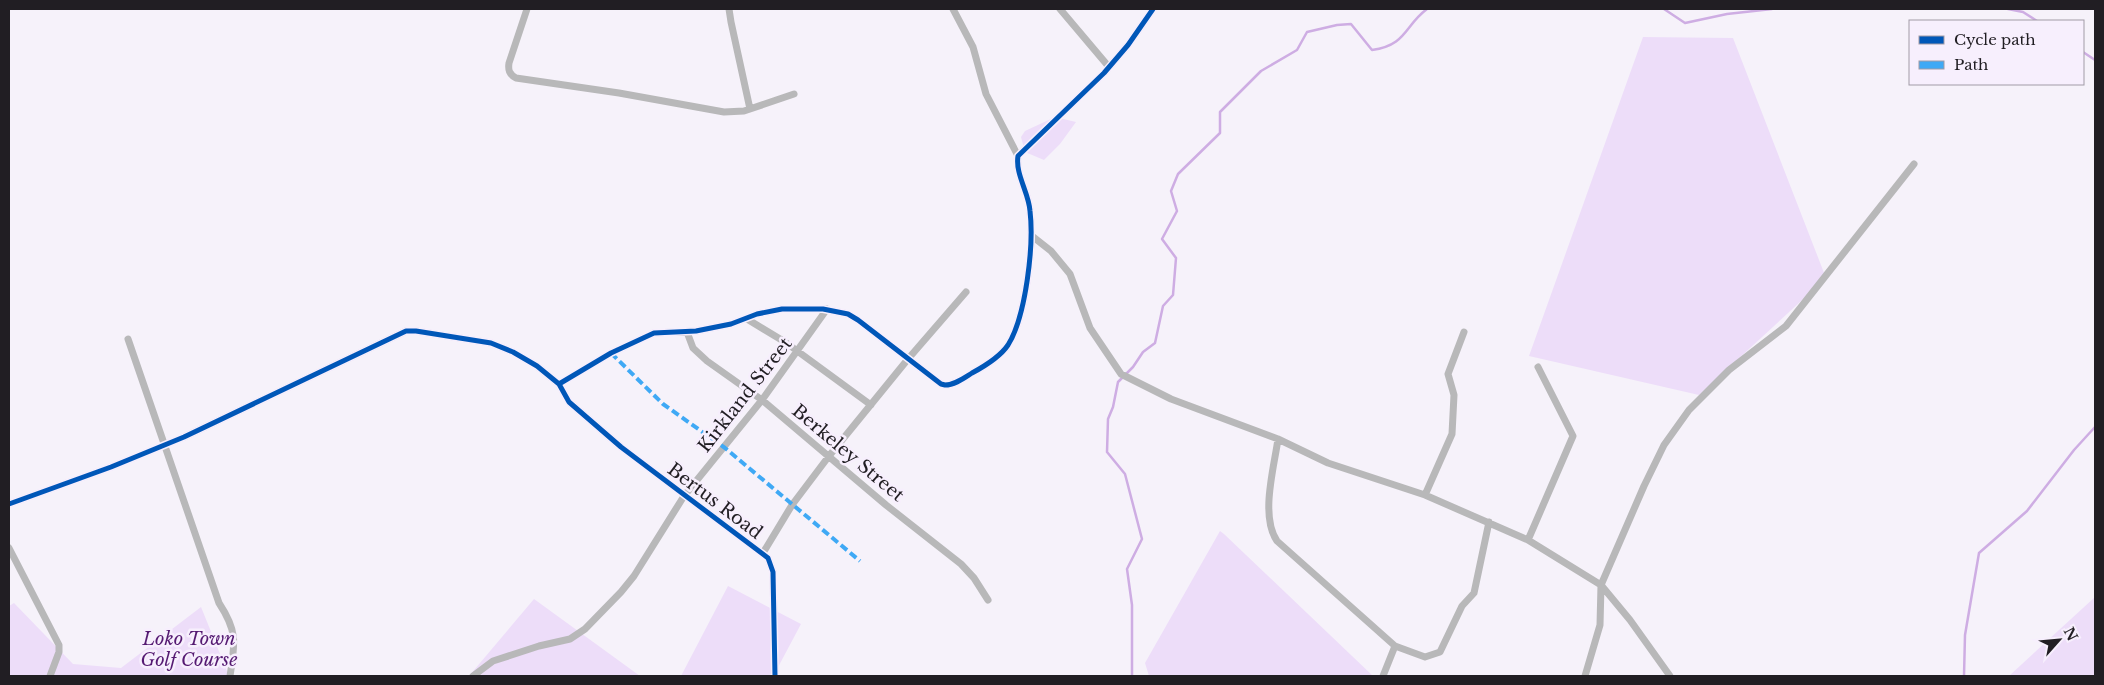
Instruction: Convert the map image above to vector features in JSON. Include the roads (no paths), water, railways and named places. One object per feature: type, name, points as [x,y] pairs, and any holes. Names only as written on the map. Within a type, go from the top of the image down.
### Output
[{"type":"street","points":[[527,9],[508,69],[511,75],[516,78],[618,92],[724,112],[744,111],[794,94]]},
{"type":"street","points":[[730,9],[731,22],[750,109]]},
{"type":"street","points":[[559,384],[611,353],[654,333],[666,331],[687,332],[731,324],[757,314],[782,309],[827,309],[848,314],[945,386],[951,385],[999,356],[1007,346],[1016,327],[1028,276],[1032,236],[1030,209],[1018,166],[1018,156],[986,94],[973,47],[953,9]]},
{"type":"street","points":[[1060,9],[1109,67]]},
{"type":"street","points":[[1018,156],[1109,67],[1128,45],[1153,9]]},
{"type":"street","points":[[1585,676],[1600,625],[1601,585],[1664,445],[1689,410],[1729,370],[1786,326],[1914,164]]},
{"type":"street","points":[[1032,236],[1051,250],[1070,274],[1090,328],[1121,374],[1171,399],[1278,439],[1328,463],[1425,495],[1528,540],[1601,585],[1630,620],[1670,676]]},
{"type":"street","points":[[763,553],[792,505],[829,456],[908,359],[966,292]]},
{"type":"street","name":"Kirkland Street","points":[[473,676],[493,662],[539,646],[570,639],[585,629],[634,576],[684,496],[725,448],[762,400],[827,309]]},
{"type":"street","points":[[747,318],[871,405]]},
{"type":"street","name":"Bertus Road","points":[[9,504],[184,438],[406,331],[491,343],[537,366],[559,384],[569,402],[621,447],[684,496],[763,553],[772,564],[774,572],[775,676]]},
{"type":"street","name":"Berkeley Street","points":[[687,332],[690,343],[698,353],[762,400],[886,505],[961,564],[974,578],[988,600]]},
{"type":"street","points":[[1425,495],[1452,434],[1454,395],[1448,374],[1464,332]]},
{"type":"street","points":[[128,339],[219,603],[235,635],[235,648],[230,676]]},
{"type":"street","points":[[1528,540],[1573,436],[1538,367]]},
{"type":"street","points":[[1278,439],[1268,515],[1271,532],[1277,540],[1395,646],[1425,657],[1440,652],[1462,606],[1474,593],[1489,522]]},
{"type":"street","points":[[9,548],[59,645],[50,676]]},
{"type":"street","points":[[1383,676],[1395,646]]},
{"type":"waterway","points":[[1132,676],[1132,605],[1127,569],[1142,539],[1125,474],[1107,452],[1108,419],[1113,407],[1118,382],[1133,367],[1143,352],[1155,343],[1163,306],[1173,295],[1176,258],[1162,239],[1177,211],[1171,191],[1178,174],[1220,133],[1220,112],[1261,71],[1297,50],[1307,32],[1337,25],[1351,24],[1372,50],[1383,48],[1399,39],[1419,15],[1427,9]]},
{"type":"waterway","points":[[1664,9],[1685,23],[1727,14],[1772,9]]},
{"type":"waterway","points":[[2008,9],[2023,12],[2035,20]]},
{"type":"waterway","points":[[2084,53],[2095,60]]},
{"type":"waterway","points":[[1964,676],[1965,635],[1979,553],[2027,511],[2074,450],[2095,427]]},
{"type":"park label","name":"Loko Town Golf Course","points":[[189,649]]}]
